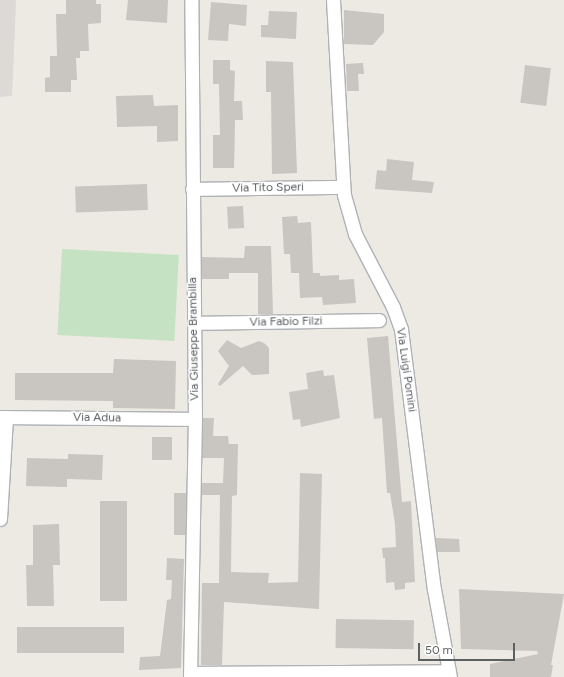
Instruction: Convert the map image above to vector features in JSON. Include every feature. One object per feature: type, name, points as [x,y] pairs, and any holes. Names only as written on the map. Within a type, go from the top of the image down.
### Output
[{"type":"street","name":"Via Giuseppe Brambilla","points":[[191,0],[195,419],[191,675]]},
{"type":"street","name":"Via Luigi Pomini","points":[[332,0],[343,187],[355,234],[393,307],[401,329],[434,589],[449,674]]},
{"type":"street","name":"Via Tito Speri","points":[[192,189],[343,187]]},
{"type":"street","name":"Via Fabio Filzi","points":[[194,324],[379,320]]},
{"type":"street","points":[[0,519],[3,417]]},
{"type":"street","name":"Via Adua","points":[[3,417],[195,419]]},
{"type":"street","points":[[191,675],[449,674]]},
{"type":"shaded area","points":[[0,0],[16,0],[12,96],[0,97]]},
{"type":"green space","points":[[62,249],[179,255],[174,341],[57,335]]},
{"type":"building","points":[[66,0],[96,0],[96,4],[101,4],[101,23],[88,24],[89,51],[80,51],[80,58],[76,58],[77,80],[71,80],[71,92],[45,92],[45,78],[50,77],[50,56],[57,56],[56,14],[66,14]]},
{"type":"building","points":[[128,0],[168,0],[167,23],[126,20]]},
{"type":"building","points":[[211,2],[247,5],[246,26],[229,24],[228,41],[208,40]]},
{"type":"building","points":[[344,10],[384,14],[384,32],[373,45],[344,44]]},
{"type":"building","points":[[269,11],[297,12],[296,39],[261,37],[261,25],[268,25]]},
{"type":"building","points":[[213,60],[230,60],[230,70],[235,71],[234,101],[242,101],[243,120],[235,120],[234,168],[213,168],[213,135],[220,135],[219,84],[213,84]]},
{"type":"building","points":[[266,61],[293,62],[297,173],[272,174],[271,92],[266,92]]},
{"type":"building","points":[[363,63],[364,74],[358,74],[359,91],[347,91],[346,64]]},
{"type":"building","points":[[525,65],[551,68],[546,106],[520,103]]},
{"type":"building","points":[[153,95],[154,106],[178,105],[178,141],[157,142],[157,126],[117,127],[116,96]]},
{"type":"building","points":[[387,159],[414,162],[412,180],[434,182],[432,193],[375,189],[377,170],[386,171]]},
{"type":"building","points":[[147,184],[148,210],[76,212],[75,187]]},
{"type":"building","points":[[243,206],[244,228],[228,229],[227,207]]},
{"type":"building","points":[[297,216],[298,223],[311,222],[313,273],[320,273],[320,276],[339,275],[339,280],[354,279],[356,303],[323,305],[322,297],[300,298],[299,273],[291,273],[290,254],[284,254],[282,217]]},
{"type":"building","points":[[245,246],[271,246],[273,314],[258,314],[258,273],[229,273],[229,279],[202,279],[201,257],[244,258]]},
{"type":"building","points":[[388,336],[402,502],[411,501],[415,582],[405,583],[405,589],[395,590],[394,582],[386,583],[385,558],[383,558],[382,548],[396,547],[395,524],[390,493],[387,493],[382,418],[374,419],[367,338]]},
{"type":"building","points":[[227,340],[241,348],[259,341],[264,343],[269,348],[269,374],[252,375],[243,366],[220,386],[218,384],[229,366],[218,351]]},
{"type":"building","points":[[114,359],[176,361],[175,409],[113,408],[113,401],[15,400],[15,373],[113,373]]},
{"type":"building","points":[[323,370],[324,376],[334,375],[340,418],[301,427],[300,419],[293,420],[289,392],[308,389],[306,373]]},
{"type":"building","points":[[203,418],[214,418],[213,436],[228,436],[229,444],[238,444],[237,495],[232,496],[231,572],[269,573],[268,583],[298,582],[300,473],[322,474],[319,609],[224,602],[222,665],[201,665],[202,583],[219,583],[220,495],[202,495],[202,483],[223,483],[224,458],[202,458]]},
{"type":"building","points":[[152,437],[172,437],[172,460],[152,460]]},
{"type":"building","points":[[68,454],[103,455],[102,480],[67,479],[67,487],[26,486],[27,458],[68,459]]},
{"type":"building","points":[[174,493],[186,493],[186,535],[174,535]]},
{"type":"building","points":[[100,501],[127,501],[127,601],[100,601]]},
{"type":"building","points":[[59,524],[60,565],[53,565],[54,606],[27,606],[26,565],[33,565],[33,525]]},
{"type":"building","points":[[436,538],[459,539],[460,552],[437,552]]},
{"type":"building","points":[[167,558],[184,559],[181,668],[139,670],[140,657],[160,656],[167,600],[171,599],[172,580],[166,580]]},
{"type":"building","points":[[459,589],[564,594],[551,665],[553,665],[551,677],[490,677],[490,664],[538,654],[537,651],[461,649]]},
{"type":"building","points":[[336,619],[414,620],[413,649],[335,648]]},
{"type":"building","points":[[17,627],[124,627],[124,653],[17,653]]}]
